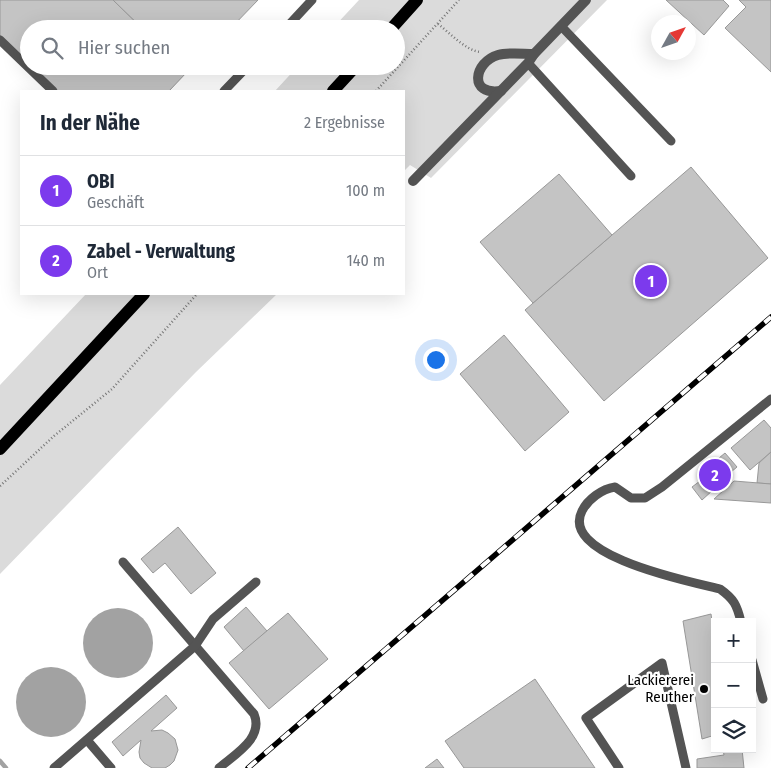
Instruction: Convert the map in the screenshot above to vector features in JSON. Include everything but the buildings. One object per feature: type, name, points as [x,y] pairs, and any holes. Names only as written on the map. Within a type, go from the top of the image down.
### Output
[{"type":"main road","points":[[399,20],[417,0]]},
{"type":"main road","points":[[334,90],[348,75]]},
{"type":"main road","points":[[0,449],[143,295]]},
{"type":"street","points":[[413,181],[528,63],[534,54],[586,0]]},
{"type":"street","points":[[500,91],[490,92],[482,88],[477,81],[478,71],[488,60],[499,54],[534,54]]},
{"type":"lane","points":[[293,20],[312,0]]},
{"type":"lane","points":[[561,26],[672,141]]},
{"type":"lane","points":[[0,40],[20,59]]},
{"type":"lane","points":[[528,63],[632,176]]},
{"type":"lane","points":[[36,75],[52,90]]},
{"type":"lane","points":[[225,90],[239,75]]},
{"type":"lane","points":[[740,618],[737,607],[730,596],[720,589],[640,568],[590,542],[579,526],[579,519],[587,502],[609,488],[615,487],[631,498],[645,498],[771,399]]},
{"type":"lane","points":[[123,562],[254,714],[256,720],[255,733],[252,739],[218,768]]},
{"type":"lane","points":[[54,768],[195,646],[213,619],[256,582]]},
{"type":"lane","points":[[619,768],[586,718],[662,663],[686,768]]},
{"type":"lane","points":[[753,663],[763,699]]},
{"type":"lane","points":[[87,740],[111,768]]},
{"type":"path","points":[[405,60],[459,0]]},
{"type":"path","points":[[438,24],[476,52],[499,54]]},
{"type":"path","points":[[377,90],[391,75]]},
{"type":"path","points":[[0,486],[54,436],[112,389],[196,295]]},
{"type":"shaded area","points":[[359,0],[607,0],[431,178],[410,165],[405,170],[405,90],[276,90],[290,75],[405,75],[405,20],[340,20]]},
{"type":"shaded area","points":[[85,295],[276,295],[196,372],[0,574],[0,385]]},
{"type":"shaded area","points":[[118,608],[131,611],[143,618],[150,630],[153,643],[150,656],[143,668],[131,675],[118,678],[105,675],[93,668],[86,656],[83,643],[86,630],[93,618],[105,611]]},
{"type":"shaded area","points":[[51,667],[64,670],[76,677],[83,689],[86,702],[83,715],[76,727],[64,734],[51,737],[38,734],[26,727],[19,715],[16,702],[19,689],[26,677],[38,670]]},
{"type":"waterway","points":[[0,761],[6,768]]},
{"type":"railway","points":[[248,768],[771,317]]},
{"type":"place","name":"OBI","points":[[651,281]]},
{"type":"place","name":"Zabel - Verwaltung","points":[[715,475]]},
{"type":"place","name":"Lackiererei Reuther","points":[[704,689]]}]
